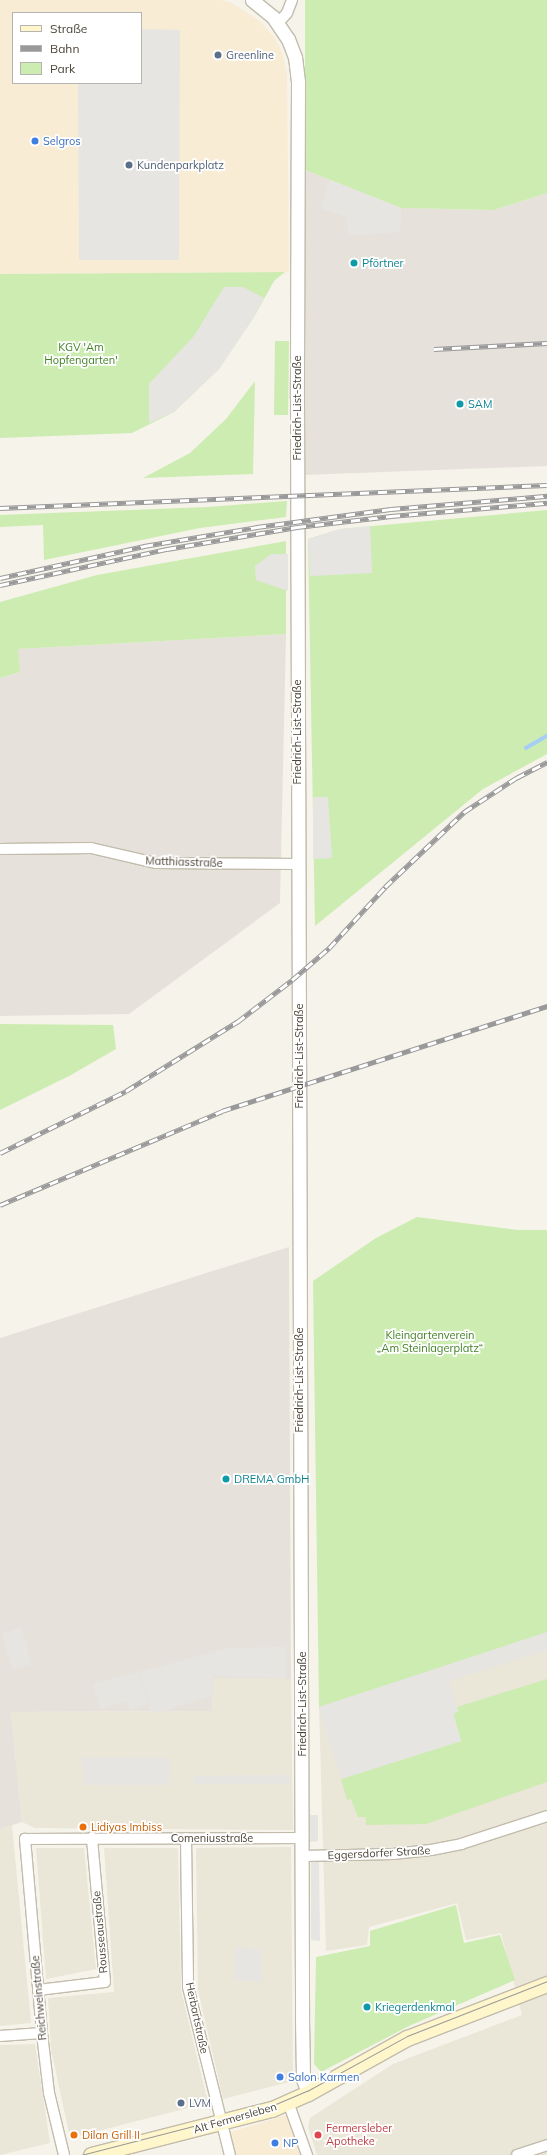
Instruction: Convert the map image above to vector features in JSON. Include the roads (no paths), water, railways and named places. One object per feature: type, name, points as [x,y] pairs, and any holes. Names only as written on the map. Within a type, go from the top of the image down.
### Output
[{"type":"main road","name":"Alt Fermersleben","points":[[91,2155],[221,2123],[288,2102],[308,2093],[407,2038],[547,1984]]},
{"type":"street","name":"Friedrich-List-Straße","points":[[252,0],[278,23],[292,47],[298,80],[298,864],[302,2063],[303,2079],[308,2093]]},
{"type":"street","points":[[278,23],[287,13],[292,0]]},
{"type":"street","name":"Matthiasstraße","points":[[0,849],[91,848],[156,863],[298,864]]},
{"type":"street","name":"Eggersdorfer Straße","points":[[302,1856],[393,1854],[431,1850],[461,1844],[547,1816]]},
{"type":"street","name":"Rousseaustraße","points":[[38,1990],[105,1982],[92,1838]]},
{"type":"street","name":"Herbartstraße","points":[[186,1838],[188,1987],[230,2155]]},
{"type":"street","name":"Comeniusstraße","points":[[25,1839],[302,1838]]},
{"type":"street","name":"Reichweinstraße","points":[[25,1839],[42,2033],[49,2093],[64,2155]]},
{"type":"street","points":[[0,2036],[42,2033]]},
{"type":"street","points":[[288,2102],[307,2155]]},
{"type":"street","points":[[517,2155],[547,2145]]},
{"type":"waterway","points":[[526,748],[547,736]]},
{"type":"tram line","points":[[81,2155],[271,2106],[307,2091],[407,2036],[547,1981]]},
{"type":"railway","points":[[434,349],[547,343]]},
{"type":"railway","points":[[0,508],[547,485]]},
{"type":"railway","points":[[0,578],[144,546],[257,527],[391,509],[547,496]]},
{"type":"railway","points":[[0,585],[167,549],[297,527],[391,516],[547,503]]},
{"type":"railway","points":[[0,1153],[126,1091],[237,1022],[292,980],[329,948],[385,887],[464,812],[516,778],[547,762]]},
{"type":"railway","points":[[0,1205],[222,1111],[547,1006]]},
{"type":"place","name":"Greenline","points":[[218,55]]},
{"type":"place","name":"Selgros","points":[[35,141]]},
{"type":"place","name":"Kundenparkplatz","points":[[129,165]]},
{"type":"place","name":"Pförtner","points":[[354,263]]},
{"type":"place","name":"SAM","points":[[460,404]]},
{"type":"place","name":"DREMA GmbH","points":[[226,1479]]},
{"type":"place","name":"Lidiyas Imbiss","points":[[83,1827]]},
{"type":"place","name":"Kriegerdenkmal","points":[[367,2007]]},
{"type":"place","name":"Salon Karmen","points":[[280,2077]]},
{"type":"place","name":"LVM","points":[[181,2103]]},
{"type":"place","name":"Dilan Grill II","points":[[74,2135]]},
{"type":"place","name":"Fermersleber Apotheke","points":[[318,2135]]},
{"type":"place","name":"NP","points":[[275,2143]]},
{"type":"park label","name":"KGV 'Am Hopfengarten'","points":[[81,354]]},
{"type":"park label","name":"Kleingartenverein „Am Steinlagerplatz“","points":[[430,1342]]}]
